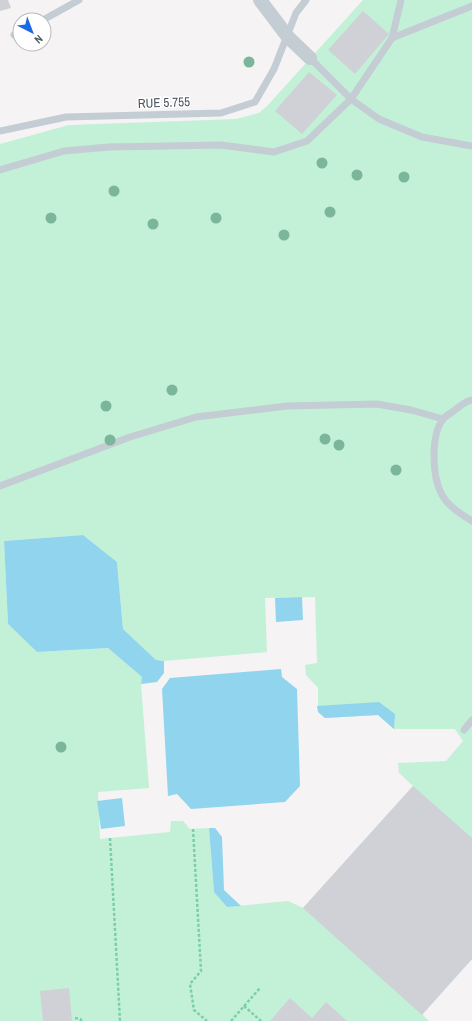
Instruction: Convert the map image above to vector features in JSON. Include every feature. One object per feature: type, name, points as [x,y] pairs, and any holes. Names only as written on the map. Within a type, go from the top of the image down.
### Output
[{"type":"street","points":[[260,0],[288,37],[310,58]]},
{"type":"lane","points":[[52,15],[79,0]]},
{"type":"lane","name":"RUE 5.755","points":[[0,131],[66,117],[221,113],[255,102],[274,69],[288,37],[296,13],[306,0]]},
{"type":"lane","points":[[0,170],[64,151],[109,147],[221,145],[274,152],[307,141],[351,99],[392,38],[401,0]]},
{"type":"lane","points":[[392,38],[472,6]]},
{"type":"lane","points":[[310,58],[351,99],[379,120],[422,137],[472,146]]},
{"type":"lane","points":[[472,400],[467,401],[444,419],[436,436],[433,456],[435,475],[442,494],[449,504],[472,521]]},
{"type":"lane","points":[[0,486],[130,437],[196,416],[288,406],[377,404],[411,410],[444,419]]},
{"type":"lane","points":[[464,730],[472,720]]},
{"type":"path","points":[[193,829],[201,971],[190,984],[194,1010],[207,1021]]},
{"type":"path","points":[[110,838],[120,1021]]},
{"type":"path","points":[[231,1021],[260,988]]},
{"type":"path","points":[[244,1006],[261,1021]]},
{"type":"path","points":[[75,1018],[80,1018],[82,1021]]},
{"type":"green space","points":[[363,0],[472,0],[472,959],[422,1014],[429,1021],[0,1021],[0,144],[69,125],[236,119],[259,113],[268,105]],"holes":[[[83,535],[117,562],[123,629],[156,660],[164,661],[267,652],[265,598],[315,597],[317,663],[305,665],[306,675],[318,688],[318,712],[325,718],[378,715],[394,729],[455,729],[463,741],[446,761],[398,763],[399,773],[413,786],[303,908],[288,901],[227,907],[214,892],[209,828],[190,829],[183,821],[171,821],[170,832],[100,839],[98,792],[149,788],[141,684],[142,677],[108,648],[37,652],[8,624],[4,541]]]},
{"type":"water","points":[[83,535],[117,562],[123,629],[156,660],[164,661],[164,673],[157,682],[141,684],[142,677],[108,648],[37,652],[8,624],[4,541]]},
{"type":"water","points":[[302,597],[303,620],[276,622],[275,598]]},
{"type":"water","points":[[281,669],[282,677],[297,689],[300,786],[285,802],[191,809],[177,794],[168,796],[162,689],[170,678]]},
{"type":"water","points":[[379,702],[395,714],[394,729],[378,715],[325,718],[318,712],[317,706]]},
{"type":"water","points":[[122,798],[125,826],[101,829],[97,801]]},
{"type":"water","points":[[209,828],[215,828],[222,837],[224,890],[241,906],[227,907],[214,892]]},
{"type":"building","points":[[0,0],[8,0],[11,8],[0,11]]},
{"type":"building","points":[[363,11],[389,34],[355,74],[328,50]]},
{"type":"building","points":[[309,72],[337,95],[302,134],[275,111]]},
{"type":"building","points":[[413,786],[472,838],[472,959],[422,1015],[303,908]]},
{"type":"building","points":[[69,988],[72,1021],[43,1021],[40,991]]},
{"type":"building","points":[[290,998],[312,1018],[326,1002],[347,1021],[270,1021]]}]
